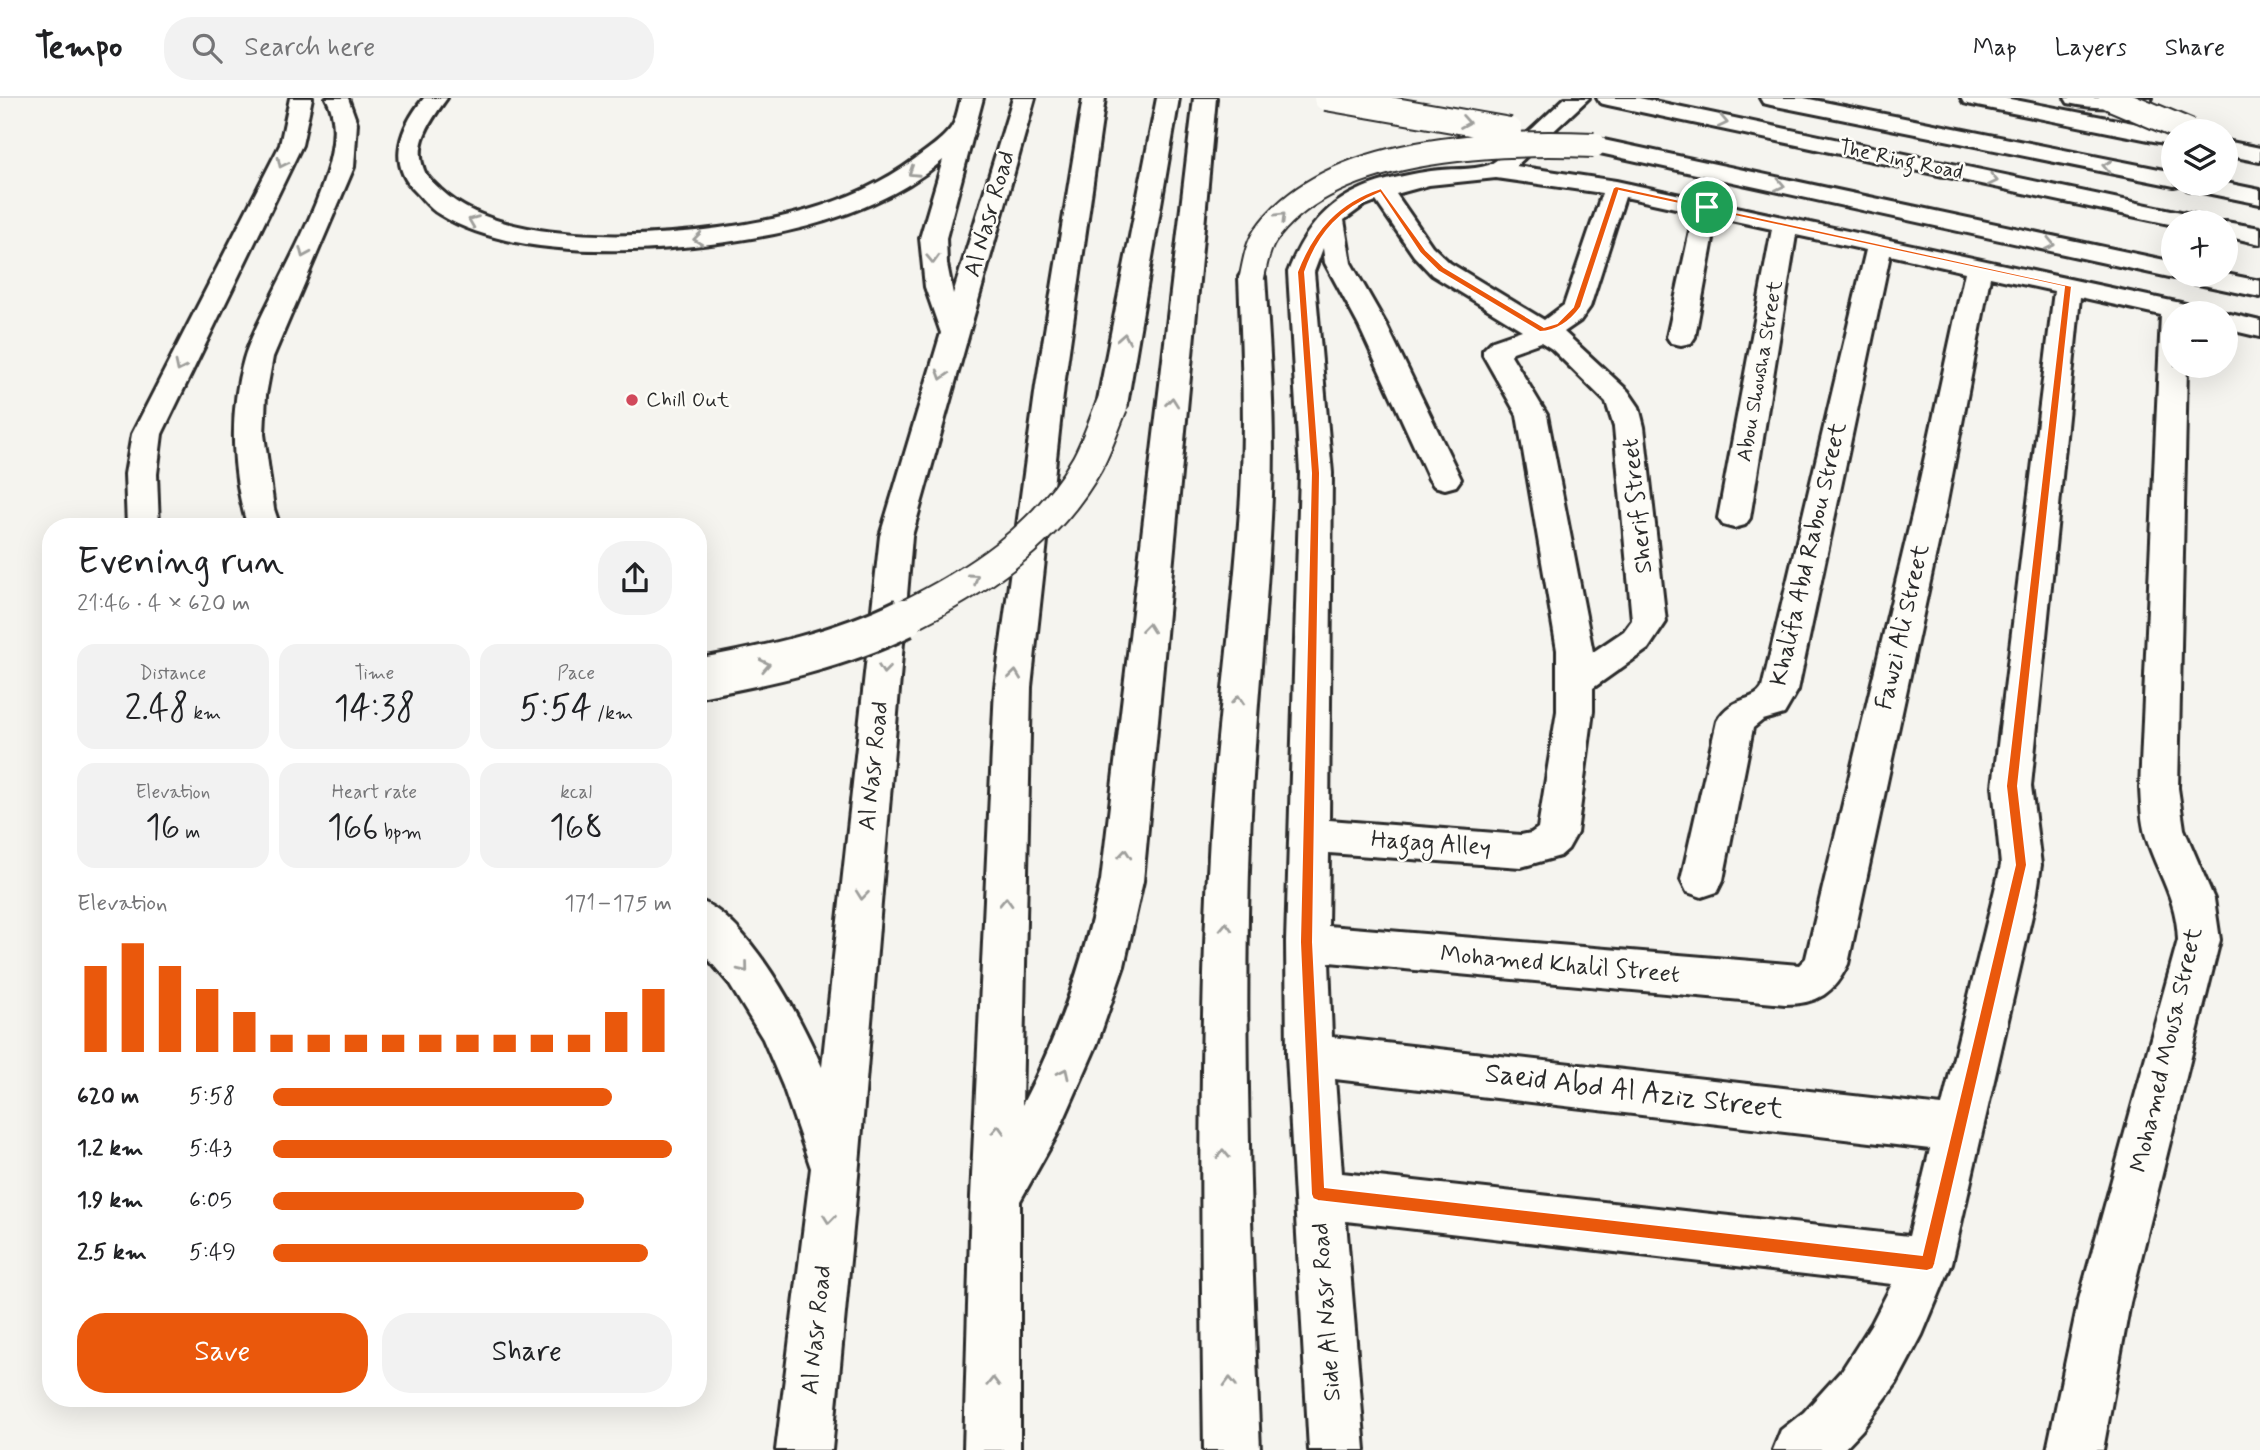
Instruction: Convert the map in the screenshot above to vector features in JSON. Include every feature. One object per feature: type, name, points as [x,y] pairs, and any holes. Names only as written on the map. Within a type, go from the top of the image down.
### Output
[{"type":"main road","points":[[143,518],[141,474],[147,434],[291,145],[301,98]]},
{"type":"main road","points":[[261,518],[252,470],[249,433],[251,395],[260,358],[342,167],[346,135],[345,109],[337,98]]},
{"type":"main road","points":[[436,98],[423,113],[414,131],[410,152],[412,173],[425,192],[448,210],[480,224],[521,235],[568,240],[629,243],[693,240],[755,231],[814,216],[867,197],[910,176],[942,152],[964,127]]},
{"type":"main road","points":[[955,333],[936,284],[933,250],[938,217],[972,98]]},
{"type":"main road","name":"Al Nasr Road","points":[[804,1450],[834,1177],[897,537],[1024,98]]},
{"type":"main road","points":[[992,1450],[996,1197],[1013,687],[1050,386],[1094,98]]},
{"type":"main road","points":[[707,676],[777,662],[832,646],[930,606],[971,581],[1028,536],[1063,499],[1086,467],[1102,436],[1112,405],[1168,98]]},
{"type":"main road","points":[[996,1197],[1036,1131],[1068,1066],[1092,1004],[1111,941],[1122,881],[1205,98]]},
{"type":"main road","points":[[1326,98],[1594,145],[2161,267]]},
{"type":"main road","points":[[1496,171],[1578,98]]},
{"type":"main road","name":"The Ring Road","points":[[1608,98],[2161,215]]},
{"type":"main road","name":"The Ring Road","points":[[1771,98],[2161,177]]},
{"type":"main road","points":[[1972,98],[2161,135]]},
{"type":"main road","points":[[2076,98],[2102,102],[2141,98]]},
{"type":"main road","points":[[2111,98],[2161,119]]},
{"type":"main road","points":[[1232,1450],[1223,1138],[1225,963],[1237,723],[1255,524],[1259,387],[1252,276],[1256,255],[1265,235],[1279,217],[1310,194],[1350,175],[1412,157],[1482,145],[1557,142],[1594,145]]},
{"type":"main road","points":[[2238,150],[2260,155]]},
{"type":"main road","points":[[1445,479],[1379,338],[1338,263],[1331,218],[1354,201],[1381,190],[1429,178],[1496,171],[1616,188],[1979,266],[2161,309]]},
{"type":"main road","points":[[1576,682],[1575,650],[1553,542],[1537,435],[1532,415],[1497,355],[1497,350],[1560,324],[1571,316],[1577,307],[1616,188]]},
{"type":"main road","name":"Sherif Street","points":[[1381,190],[1423,251],[1441,269],[1562,343],[1618,397],[1624,407],[1629,427],[1649,622],[1636,640],[1576,682]]},
{"type":"main road","points":[[2238,193],[2260,197]]},
{"type":"main road","points":[[1681,337],[1707,207]]},
{"type":"main road","name":"Side Al Nasr Road","points":[[1331,218],[1310,248],[1301,272],[1315,473],[1307,942],[1310,1055],[1337,1450]]},
{"type":"main road","name":"Abou Shousha Street","points":[[1734,518],[1785,224]]},
{"type":"main road","points":[[2238,231],[2260,236]]},
{"type":"main road","name":"Khalifa Abd Rabou Street","points":[[1702,880],[1736,722],[1750,710],[1771,704],[1780,690],[1880,245]]},
{"type":"main road","name":"Fawzi Ali Street","points":[[1812,981],[1821,974],[1826,964],[1930,507],[1979,266]]},
{"type":"main road","points":[[2238,284],[2260,289]]},
{"type":"main road","points":[[1801,1450],[1819,1436],[1868,1381],[1905,1321],[1927,1264],[2015,898],[2021,865],[2012,786],[2068,286]]},
{"type":"main road","points":[[2238,324],[2260,329]]},
{"type":"main road","name":"Mohamed Mousa Street","points":[[2075,1450],[2104,1303],[2199,940],[2200,919],[2195,898],[2168,842],[2159,788],[2175,378]]},
{"type":"main road","name":"Hagag Alley","points":[[1309,835],[1521,851],[1539,848],[1551,842],[1560,822],[1575,711],[1576,682]]},
{"type":"main road","points":[[707,926],[755,982],[788,1039],[815,1104],[834,1177]]},
{"type":"main road","name":"Mohamed Khalil Street","points":[[1307,942],[1785,985],[1800,985],[1812,981]]},
{"type":"main road","name":"Saeid Abd Al Aziz Street","points":[[1310,1055],[1958,1130]]},
{"type":"main road","points":[[1318,1194],[1927,1264]]},
{"type":"place","name":"Chill Out","points":[[632,400]]},
{"type":"route","points":[[1616,188],[1707,207],[2068,286],[2012,786],[2021,865],[1927,1264],[1318,1194],[1307,942],[1315,473],[1301,300],[1301,272],[1310,248],[1331,218],[1354,201],[1381,190],[1423,251],[1441,269],[1543,330],[1560,324],[1571,316],[1577,307],[1616,188]]}]
